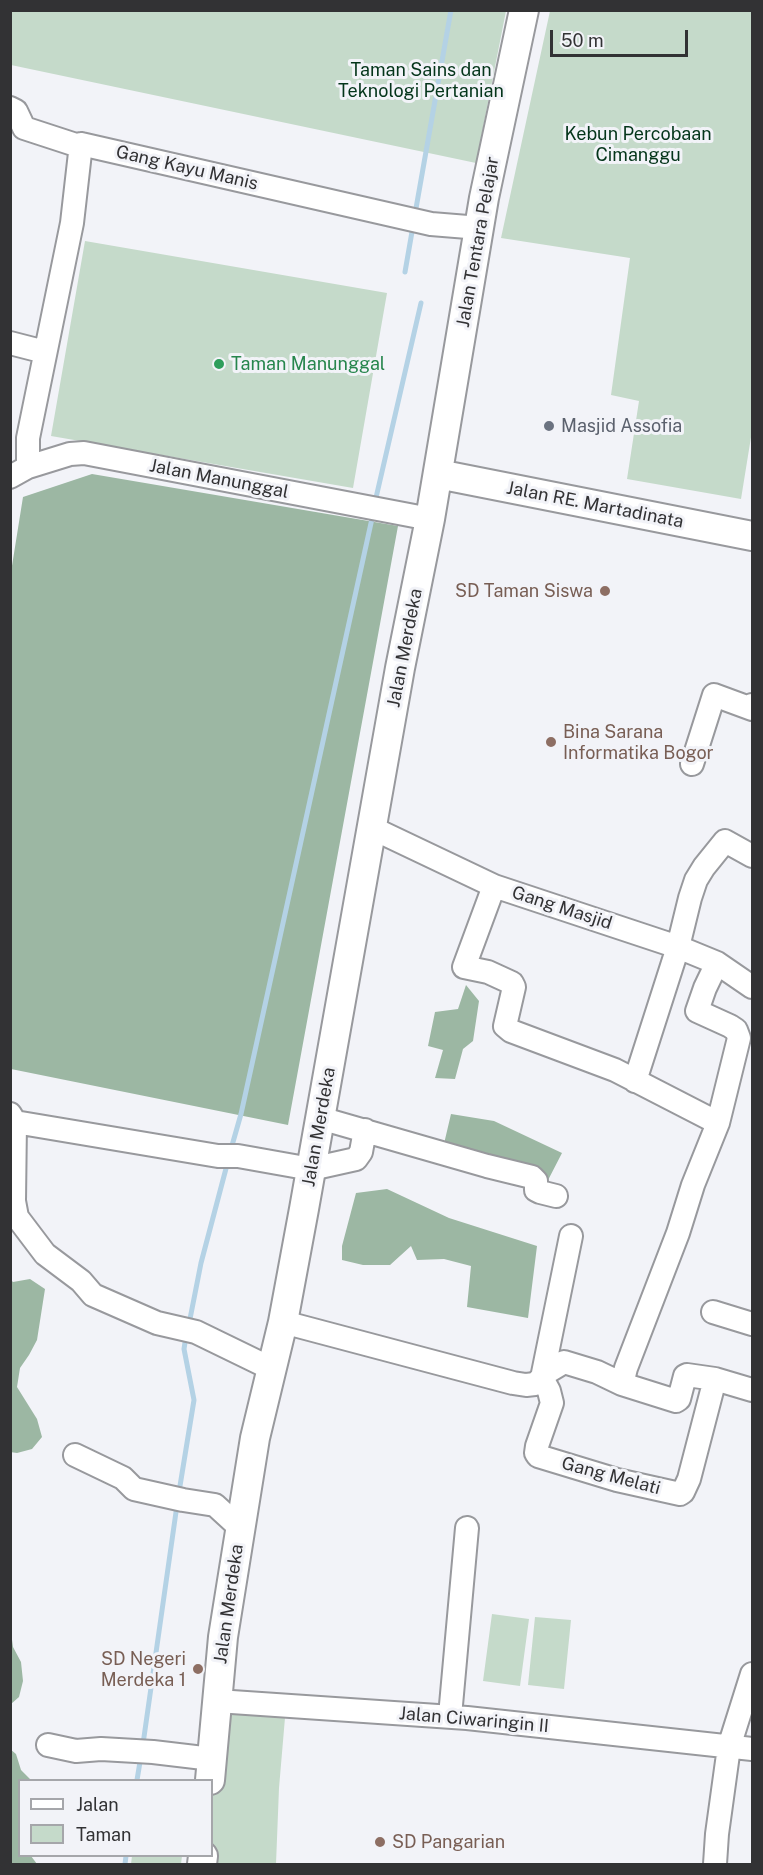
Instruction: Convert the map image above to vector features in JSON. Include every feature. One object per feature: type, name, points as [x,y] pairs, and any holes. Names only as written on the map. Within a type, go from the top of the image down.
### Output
[{"type":"main road","name":"Jalan Tentara Pelajar","points":[[439,467],[484,198],[524,10]]},
{"type":"main road","name":"Jalan RE. Martadinata","points":[[439,467],[616,501],[753,519]]},
{"type":"main road","name":"Jalan Merdeka","points":[[211,1770],[223,1637],[255,1438],[270,1368],[283,1322],[400,668],[439,467]]},
{"type":"main road","name":"Jalan RE. Martadinata","points":[[616,501],[753,536]]},
{"type":"street","name":"Gang Kayu Manis","points":[[10,108],[16,111],[24,128],[76,145],[81,144],[431,224],[480,228]]},
{"type":"street","points":[[20,472],[72,223],[81,144]]},
{"type":"street","points":[[10,343],[45,352]]},
{"type":"street","name":"Jalan Manunggal","points":[[20,472],[70,454],[84,453],[430,519]]},
{"type":"street","points":[[692,764],[714,695],[752,708],[753,705]]},
{"type":"street","name":"Gang Masjid","points":[[372,828],[494,886],[678,947],[717,963],[753,987]]},
{"type":"street","points":[[634,1081],[678,947],[696,880],[725,841],[753,856]]},
{"type":"street","points":[[494,886],[464,967],[488,972],[512,983],[514,987],[505,1026],[512,1031],[615,1070],[718,1123]]},
{"type":"street","points":[[622,1384],[626,1368],[678,1233],[693,1185],[718,1123],[739,1038],[736,1030],[730,1026],[698,1011],[705,987],[717,963]]},
{"type":"street","points":[[270,1368],[186,1330],[157,1323],[93,1295],[81,1281],[45,1254],[17,1216],[12,1178],[13,1118],[311,1169],[356,1159],[361,1152],[365,1130]]},
{"type":"street","points":[[320,1118],[532,1177],[535,1178],[536,1190],[556,1196]]},
{"type":"street","points":[[542,1378],[572,1236]]},
{"type":"street","points":[[713,1312],[753,1324]]},
{"type":"street","points":[[283,1322],[513,1383],[530,1385],[560,1364],[568,1362],[622,1384],[676,1401],[679,1399],[687,1375],[715,1379],[753,1390]]},
{"type":"street","name":"Gang Melati","points":[[542,1378],[552,1403],[537,1446],[538,1456],[617,1480],[680,1494],[689,1479],[715,1379]]},
{"type":"street","points":[[75,1455],[123,1478],[134,1489],[215,1505],[240,1527]]},
{"type":"street","points":[[450,1716],[467,1528]]},
{"type":"street","points":[[715,1864],[729,1747],[753,1674]]},
{"type":"street","name":"Jalan Ciwaringin II","points":[[217,1701],[450,1716],[753,1749]]},
{"type":"street","points":[[48,1745],[76,1751],[101,1749],[153,1752],[211,1770]]},
{"type":"green space","name":"Taman Sains dan Teknologi Pertanian","points":[[11,10],[506,11],[476,163],[11,65]]},
{"type":"green space","name":"Kebun Percobaan Cimanggu","points":[[550,11],[752,11],[752,431],[741,499],[627,479],[639,401],[611,395],[630,258],[501,238]]},
{"type":"green space","name":"Taman Manunggal","points":[[85,241],[387,293],[353,488],[51,436]]},
{"type":"green space","points":[[92,474],[398,526],[288,1125],[11,1069],[11,572],[23,497]]},
{"type":"green space","points":[[466,985],[479,1001],[473,1041],[463,1049],[455,1079],[435,1078],[443,1050],[428,1046],[435,1012],[458,1009]]},
{"type":"green space","points":[[451,1114],[494,1121],[562,1153],[545,1186],[443,1148]]},
{"type":"green space","points":[[387,1189],[449,1218],[537,1246],[528,1318],[467,1307],[471,1266],[444,1259],[417,1260],[411,1246],[390,1265],[363,1265],[342,1260],[342,1246],[356,1193]]},
{"type":"green space","points":[[10,1279],[13,1282],[30,1279],[45,1289],[37,1340],[20,1368],[17,1387],[37,1419],[42,1437],[32,1449],[17,1453],[10,1452]]},
{"type":"green space","points":[[492,1614],[529,1619],[520,1686],[483,1681]]},
{"type":"green space","points":[[535,1617],[571,1620],[564,1689],[528,1685]]},
{"type":"green space","points":[[11,1632],[13,1647],[21,1662],[23,1681],[19,1697],[11,1704]]},
{"type":"green space","points":[[217,1701],[286,1706],[279,1788],[276,1864],[202,1864],[213,1857],[212,1779]]},
{"type":"green space","points":[[10,1749],[16,1754],[21,1770],[30,1779],[18,1779],[18,1857],[32,1857],[37,1864],[11,1864]]},
{"type":"green space","points":[[132,1857],[182,1857],[181,1864],[131,1864]]},
{"type":"waterway","points":[[415,214],[451,10]]},
{"type":"waterway","points":[[405,272],[413,226]]},
{"type":"waterway","points":[[375,502],[421,303]]},
{"type":"waterway","points":[[231,1149],[241,1114],[373,514]]},
{"type":"waterway","points":[[189,1324],[201,1263],[228,1161]]},
{"type":"waterway","points":[[179,1492],[194,1400],[184,1349],[186,1336]]},
{"type":"waterway","points":[[143,1744],[177,1505]]},
{"type":"waterway","points":[[137,1779],[141,1756]]},
{"type":"waterway","points":[[125,1864],[126,1857]]},
{"type":"place","name":"Taman Manunggal","points":[[219,364]]},
{"type":"place","name":"Masjid Assofia","points":[[549,426]]},
{"type":"place","name":"SD Taman Siswa","points":[[605,591]]},
{"type":"place","name":"Bina Sarana Informatika Bogor","points":[[551,742]]},
{"type":"place","name":"SD Negeri Merdeka 1","points":[[198,1669]]},
{"type":"place","name":"SD Pangarian","points":[[380,1842]]}]
